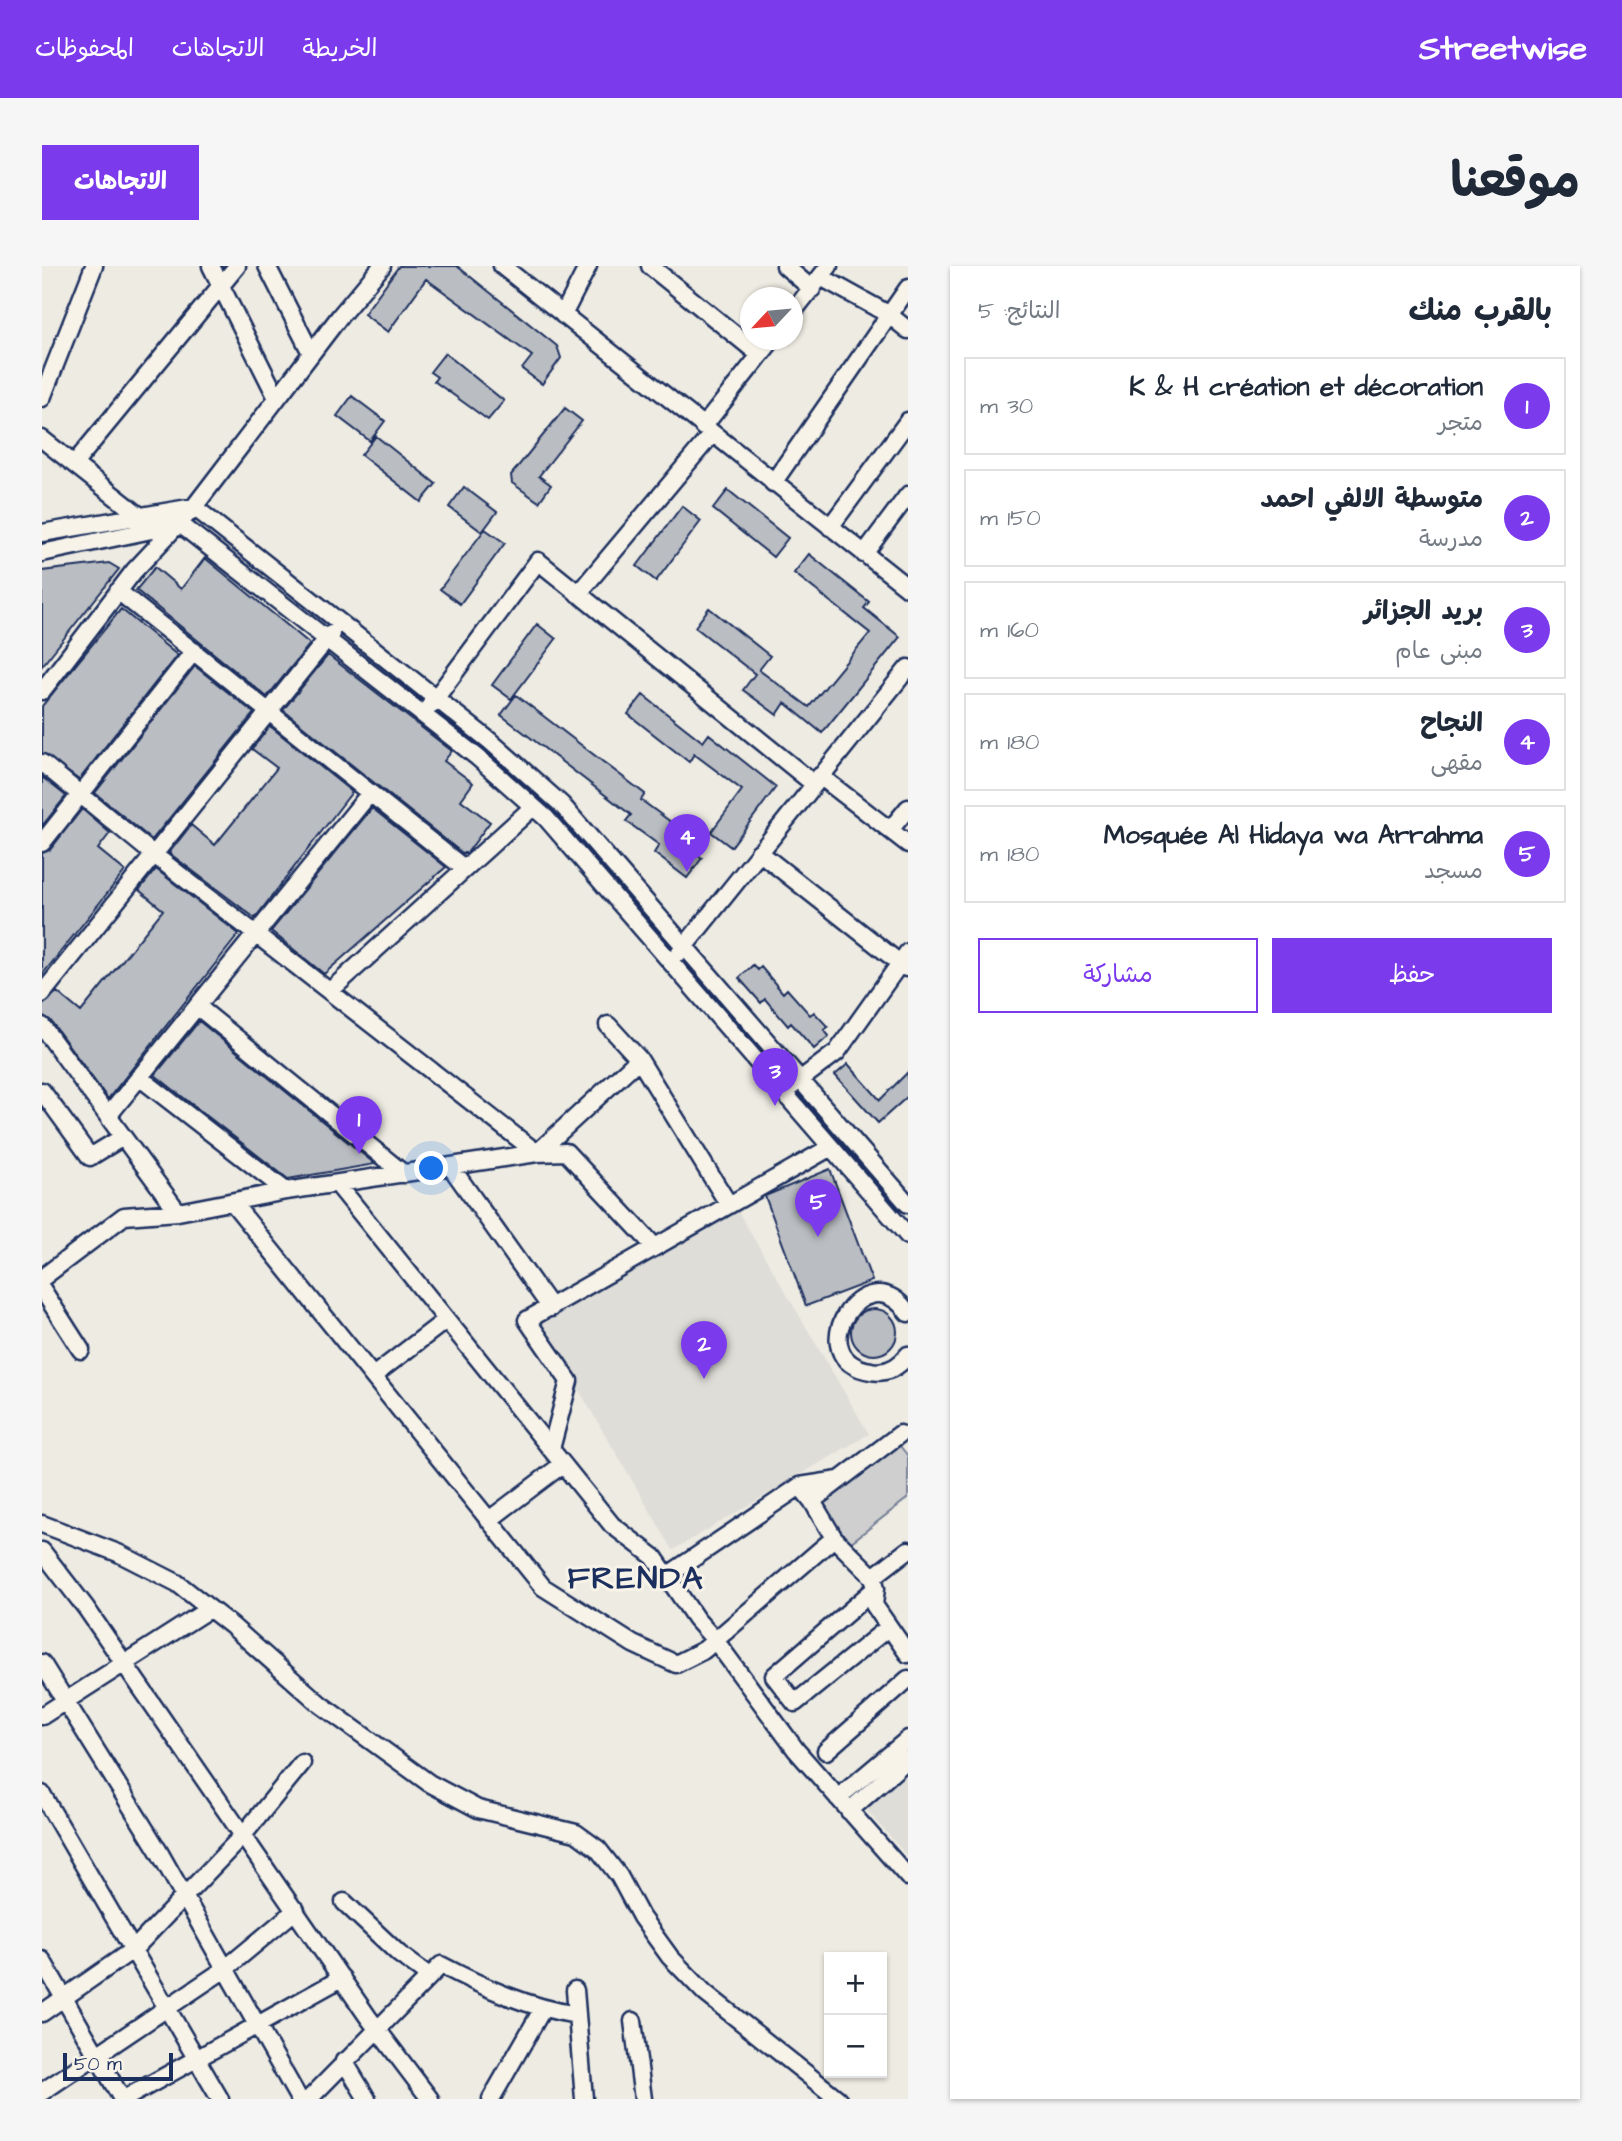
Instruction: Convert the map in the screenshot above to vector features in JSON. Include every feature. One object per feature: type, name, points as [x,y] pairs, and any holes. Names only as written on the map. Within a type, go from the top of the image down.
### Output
[{"type":"street","points":[[42,398],[94,266]]},
{"type":"street","points":[[211,266],[277,398]]},
{"type":"street","points":[[74,464],[237,266]]},
{"type":"street","points":[[267,266],[311,353]]},
{"type":"street","points":[[42,691],[118,591],[194,507],[311,353],[382,266]]},
{"type":"street","points":[[502,266],[908,588]]},
{"type":"street","points":[[563,315],[588,266]]},
{"type":"street","points":[[650,266],[760,355]]},
{"type":"street","points":[[785,266],[821,277],[888,314],[908,330]]},
{"type":"street","points":[[803,300],[821,277]]},
{"type":"street","points":[[773,482],[908,288]]},
{"type":"street","points":[[579,594],[708,430],[764,350]]},
{"type":"street","points":[[830,527],[908,421]]},
{"type":"street","points":[[42,439],[140,516]]},
{"type":"street","points":[[864,554],[908,495]]},
{"type":"street","points":[[42,533],[194,507],[338,624],[490,741],[561,803],[908,1204]]},
{"type":"street","points":[[42,553],[180,524]]},
{"type":"street","points":[[180,524],[477,757],[533,807],[908,1236]]},
{"type":"street","points":[[423,716],[538,561],[817,780],[908,844]]},
{"type":"street","points":[[118,591],[465,869]]},
{"type":"street","points":[[42,994],[338,624]]},
{"type":"street","points":[[42,843],[194,651]]},
{"type":"street","points":[[671,962],[908,667]]},
{"type":"street","points":[[42,763],[153,854],[537,1153]]},
{"type":"street","points":[[108,1116],[370,793]]},
{"type":"street","points":[[330,991],[533,807]]},
{"type":"street","points":[[890,830],[908,808]]},
{"type":"street","points":[[760,852],[905,961],[837,1052],[784,1092]]},
{"type":"street","points":[[197,1006],[404,1174]]},
{"type":"street","points":[[608,1025],[639,1059],[729,1205]]},
{"type":"street","points":[[42,1026],[178,1212]]},
{"type":"street","points":[[537,1153],[639,1059]]},
{"type":"street","points":[[139,1077],[286,1191]]},
{"type":"street","points":[[42,1091],[90,1157],[123,1137]]},
{"type":"street","points":[[551,1449],[569,1381],[527,1320],[831,1147]]},
{"type":"street","points":[[42,1278],[124,1216],[178,1212],[286,1191],[537,1153],[566,1153],[655,1247]]},
{"type":"street","points":[[451,1167],[551,1308]]},
{"type":"street","points":[[338,1185],[612,1525],[654,1557],[696,1619],[715,1640],[796,1750],[908,1877]]},
{"type":"street","points":[[233,1203],[542,1587],[633,1644],[676,1664],[704,1650],[834,1538]]},
{"type":"street","points":[[42,1289],[81,1350]]},
{"type":"street","points":[[905,1366],[886,1371],[861,1369],[842,1352],[839,1327],[850,1306],[861,1298],[886,1296],[907,1311]]},
{"type":"street","points":[[373,1376],[446,1320]]},
{"type":"street","points":[[812,1501],[905,1435]]},
{"type":"street","points":[[489,1520],[563,1464]]},
{"type":"street","points":[[667,1576],[800,1486],[839,1480]]},
{"type":"street","points":[[800,1486],[834,1538],[875,1583],[874,1605],[908,1654]]},
{"type":"street","points":[[45,1527],[118,1553],[177,1583],[320,1704],[429,1783],[478,1809],[576,1833],[598,1849],[619,1876],[642,1917],[670,1957],[705,1993],[838,2099]]},
{"type":"street","points":[[42,1551],[124,1662],[376,2027],[430,2099]]},
{"type":"street","points":[[889,1627],[795,1703],[774,1676],[906,1555]]},
{"type":"street","points":[[42,1716],[209,1609]]},
{"type":"street","points":[[42,1662],[186,1899],[299,2099]]},
{"type":"street","points":[[826,1751],[908,1679]]},
{"type":"street","points":[[838,1798],[908,1739]]},
{"type":"street","points":[[849,1811],[908,1759]]},
{"type":"street","points":[[42,2013],[134,1950],[186,1899],[302,1763]]},
{"type":"street","points":[[42,1794],[220,2099]]},
{"type":"street","points":[[344,1902],[399,1954],[429,1976]]},
{"type":"street","points":[[42,2092],[225,1969],[296,1910]]},
{"type":"street","points":[[42,1960],[123,2099],[342,1978]]},
{"type":"street","points":[[309,2099],[376,2027],[441,1965],[490,1990],[542,2010],[577,2015]]},
{"type":"street","points":[[575,1990],[584,2099]]},
{"type":"street","points":[[491,2099],[542,2010]]},
{"type":"street","points":[[633,2021],[643,2099]]},
{"type":"street","points":[[344,2061],[368,2099]]},
{"type":"shaded area","points":[[736,1208],[869,1434],[673,1550],[540,1324]]},
{"type":"shaded area","points":[[896,1441],[908,1456],[908,1498],[850,1543],[818,1501]]},
{"type":"shaded area","points":[[908,1766],[908,1857],[863,1806]]},
{"type":"building","points":[[399,266],[457,266],[557,346],[561,358],[542,384],[522,369],[532,356],[426,279],[388,332],[364,314]]},
{"type":"building","points":[[445,353],[504,401],[488,420],[434,381],[437,377],[430,372]]},
{"type":"building","points":[[352,396],[385,421],[370,441],[337,416]]},
{"type":"building","points":[[565,408],[582,421],[539,476],[551,485],[539,502],[512,483],[511,475]]},
{"type":"building","points":[[376,436],[436,484],[421,502],[361,455]]},
{"type":"building","points":[[464,487],[497,512],[482,532],[449,507]]},
{"type":"building","points":[[728,490],[788,538],[773,557],[713,509]]},
{"type":"building","points":[[682,506],[701,521],[656,581],[637,566]]},
{"type":"building","points":[[485,529],[505,543],[460,604],[440,589]]},
{"type":"building","points":[[809,554],[869,602],[864,608],[900,637],[822,733],[785,703],[777,715],[743,690],[755,674],[695,627],[709,608],[770,656],[759,670],[809,707],[870,633],[794,573]]},
{"type":"building","points":[[205,558],[310,644],[267,697],[136,590],[155,567],[181,589]]},
{"type":"building","points":[[109,563],[119,569],[42,666],[42,571]]},
{"type":"building","points":[[121,609],[177,655],[79,780],[42,753],[42,706]]},
{"type":"building","points":[[537,624],[556,639],[511,699],[492,685]]},
{"type":"building","points":[[328,655],[452,751],[444,761],[473,783],[461,800],[490,822],[467,853],[462,853],[283,710]]},
{"type":"building","points":[[195,666],[254,713],[152,840],[95,793]]},
{"type":"building","points":[[516,695],[645,794],[641,800],[675,825],[669,833],[702,858],[687,878],[654,853],[659,845],[626,821],[631,815],[501,715]]},
{"type":"building","points":[[643,695],[703,742],[709,734],[776,787],[731,847],[711,832],[742,790],[694,754],[689,762],[628,714]]},
{"type":"building","points":[[270,726],[352,792],[255,918],[169,853],[191,825],[215,845],[277,768],[252,749]]},
{"type":"building","points":[[42,777],[66,796],[42,826]]},
{"type":"building","points":[[372,808],[446,867],[324,974],[271,931]]},
{"type":"building","points":[[82,809],[110,833],[98,849],[125,871],[42,975],[42,853],[50,850]]},
{"type":"building","points":[[156,869],[239,934],[108,1099],[50,1020],[42,1015],[42,1004],[57,992],[81,1012],[163,910],[139,890]]},
{"type":"building","points":[[753,965],[758,970],[761,967],[783,993],[787,989],[810,1015],[814,1012],[828,1027],[824,1030],[829,1036],[814,1049],[791,1023],[788,1026],[765,999],[761,1003],[739,978]]},
{"type":"building","points":[[199,1021],[375,1164],[288,1179],[155,1075]]},
{"type":"building","points":[[848,1064],[880,1100],[908,1072],[908,1096],[878,1123],[835,1075]]},
{"type":"building","points":[[830,1169],[872,1281],[806,1306],[765,1196]]},
{"type":"building","points":[[874,1309],[883,1310],[890,1316],[896,1323],[896,1341],[890,1348],[883,1354],[874,1355],[865,1354],[858,1348],[852,1341],[851,1332],[852,1323],[858,1316],[865,1310]]},
{"type":"place","name":"النجاح","points":[[687,872]]},
{"type":"place","name":"بريد الجزائر","points":[[775,1106]]},
{"type":"place","name":"K & H création et décoration","points":[[359,1154]]},
{"type":"place","name":"Mosquée Al Hidaya wa Arrahma","points":[[818,1237]]},
{"type":"place","name":"متوسطة الالفي احمد","points":[[704,1379]]},
{"type":"district","name":"FRENDA","points":[[636,1577]]}]
